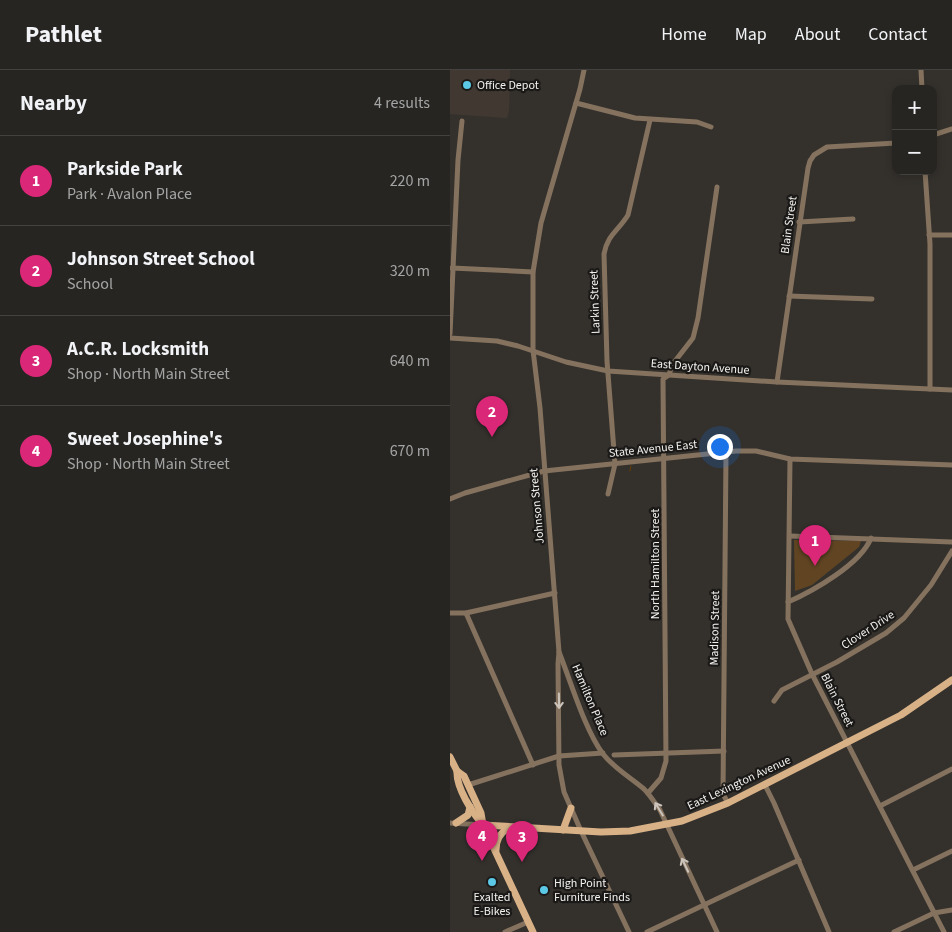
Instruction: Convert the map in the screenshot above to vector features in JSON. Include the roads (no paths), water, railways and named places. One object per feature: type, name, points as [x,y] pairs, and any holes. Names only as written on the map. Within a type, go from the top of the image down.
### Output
[{"type":"main road","name":"East Lexington Avenue","points":[[483,825],[628,832],[668,825],[702,815],[728,804],[913,708],[952,680]]},
{"type":"main road","points":[[450,757],[458,771],[464,776],[481,813],[483,825]]},
{"type":"main road","points":[[458,771],[457,779],[470,806],[483,825],[531,931]]},
{"type":"main road","points":[[453,823],[468,815],[470,806]]},
{"type":"main road","points":[[563,830],[571,808]]},
{"type":"main road","points":[[496,853],[496,844],[499,836],[506,830],[514,827]]},
{"type":"street","name":"Johnson Street","points":[[584,70],[541,223],[533,272],[533,350],[559,652],[558,756],[564,792],[629,932]]},
{"type":"street","points":[[921,70],[922,85]]},
{"type":"street","points":[[576,104],[620,115],[650,120],[697,122],[710,127]]},
{"type":"street","points":[[450,334],[458,160],[462,120]]},
{"type":"street","name":"Larkin Street","points":[[608,494],[615,464],[608,371],[604,254],[608,239],[628,215],[650,120]]},
{"type":"street","points":[[937,134],[952,129]]},
{"type":"street","name":"Blain Street","points":[[777,382],[799,222],[810,161],[820,150],[833,146],[892,142]]},
{"type":"street","points":[[450,159],[458,160]]},
{"type":"street","points":[[925,175],[929,235],[930,389]]},
{"type":"street","name":"North Hamilton Street","points":[[648,793],[661,778],[664,771],[666,753],[663,379],[669,375],[672,365],[693,338],[698,318],[717,187]]},
{"type":"street","points":[[799,222],[853,219]]},
{"type":"street","points":[[929,235],[952,235]]},
{"type":"street","points":[[452,268],[533,272]]},
{"type":"street","points":[[789,296],[872,299]]},
{"type":"street","name":"East Dayton Avenue","points":[[450,338],[497,341],[533,350],[566,362],[608,371],[777,382],[952,390]]},
{"type":"street","name":"State Avenue East","points":[[450,499],[544,471],[756,451],[790,459],[952,466]]},
{"type":"street","name":"Madison Street","points":[[726,453],[723,794],[728,804]]},
{"type":"street","name":"Blain Street","points":[[790,459],[788,619],[812,674],[944,932]]},
{"type":"street","points":[[790,536],[952,542]]},
{"type":"street","points":[[788,602],[839,573],[867,548],[871,538]]},
{"type":"street","name":"Clover Drive","points":[[774,701],[782,690],[837,662],[886,633],[904,618],[931,585],[952,551]]},
{"type":"street","points":[[450,613],[466,612],[555,593]]},
{"type":"street","points":[[466,612],[533,765]]},
{"type":"street","name":"Hamilton Place","points":[[559,652],[591,732],[603,753],[615,768],[648,793]]},
{"type":"street","points":[[558,683],[566,683],[574,692]]},
{"type":"street","points":[[614,755],[724,751]]},
{"type":"street","points":[[468,785],[558,756],[603,753]]},
{"type":"street","points":[[880,806],[952,769]]},
{"type":"street","points":[[765,784],[830,932]]},
{"type":"street","points":[[648,793],[668,825],[717,932]]},
{"type":"street","points":[[453,823],[483,825]]},
{"type":"street","points":[[913,870],[952,850]]},
{"type":"street","points":[[647,932],[799,860]]},
{"type":"street","points":[[894,932],[934,913],[952,910]]},
{"type":"street","points":[[506,932],[528,922]]},
{"type":"waterway","points":[[630,471],[631,466]]},
{"type":"place","name":"Office Depot","points":[[467,85]]},
{"type":"place","name":"Johnson Street School","points":[[492,437]]},
{"type":"place","name":"Parkside Park","points":[[815,566]]},
{"type":"place","name":"Sweet Josephine's","points":[[482,861]]},
{"type":"place","name":"A.C.R. Locksmith","points":[[522,862]]},
{"type":"place","name":"Exalted E-Bikes","points":[[492,882]]},
{"type":"place","name":"High Point Furniture Finds","points":[[544,890]]}]
